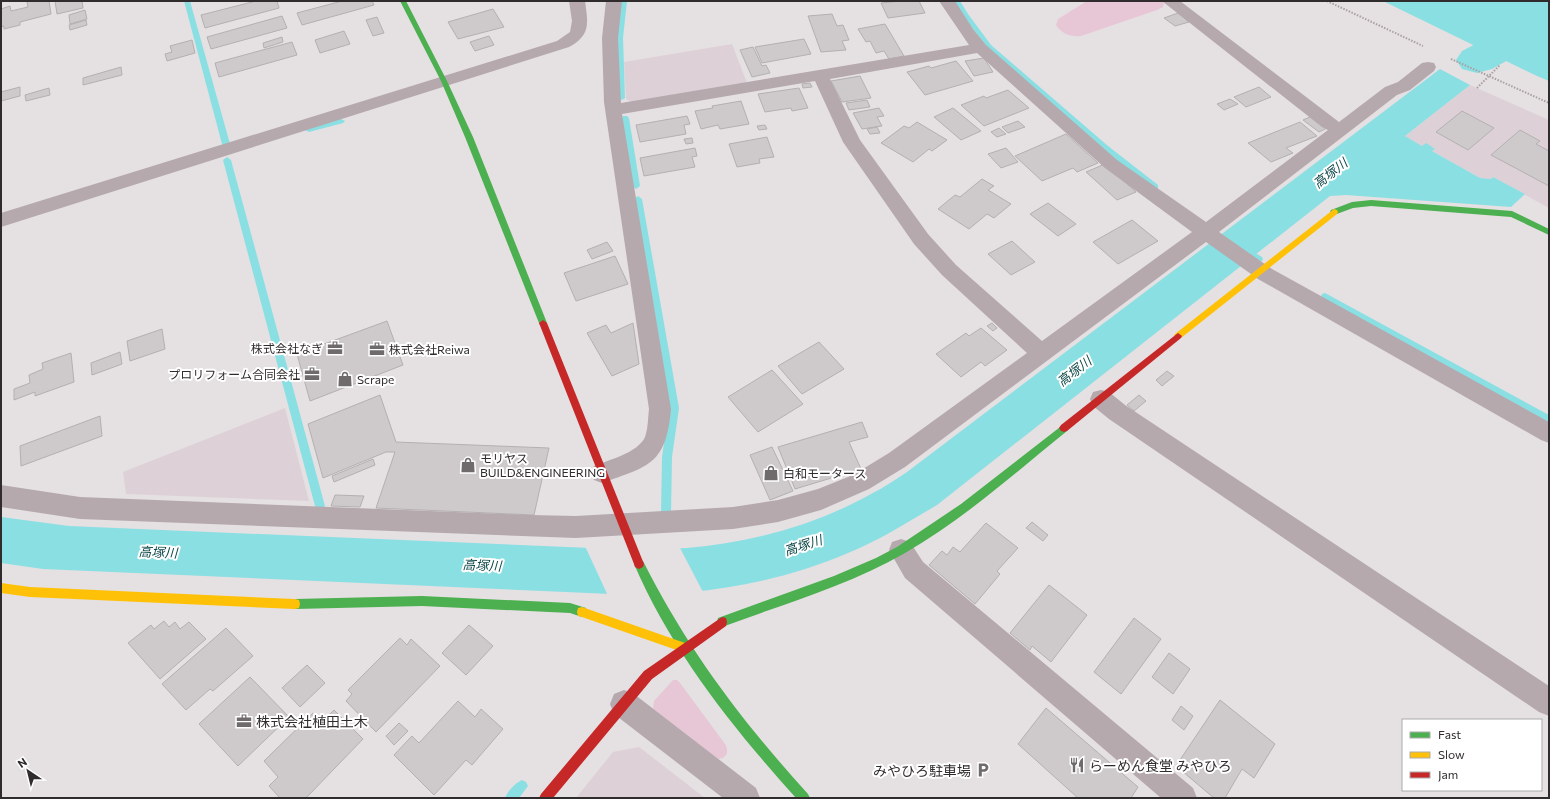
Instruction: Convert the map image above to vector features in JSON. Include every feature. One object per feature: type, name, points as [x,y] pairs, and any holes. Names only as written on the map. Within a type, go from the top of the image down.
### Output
[{"type":"street","points":[[403,1],[444,81],[469,137],[624,529],[646,577],[685,648],[730,714],[804,798]]},
{"type":"street","points":[[1,220],[572,40],[578,34],[580,28],[577,1]]},
{"type":"street","points":[[602,473],[644,456],[652,447],[656,437],[660,410],[613,110],[610,80],[610,45],[614,1]]},
{"type":"street","points":[[947,1],[967,32],[980,48],[1111,164],[1205,233],[1256,268],[1549,433]]},
{"type":"street","points":[[1170,1],[1328,123],[1340,129]]},
{"type":"street","points":[[613,110],[980,48]]},
{"type":"street","points":[[1,496],[88,508],[624,529],[733,518],[778,511],[821,499],[861,482],[897,460],[1040,353],[1205,233],[1391,91],[1404,86],[1428,67]]},
{"type":"street","points":[[820,75],[852,142],[921,239],[949,270],[1040,353]]},
{"type":"street","points":[[545,798],[648,675],[722,622],[858,571],[901,550],[950,519],[1101,399],[1256,268],[1344,206],[1371,203],[1512,214],[1549,232]]},
{"type":"street","points":[[1101,399],[1118,412],[1549,702]]},
{"type":"street","points":[[901,550],[914,570],[1183,798]]},
{"type":"street","points":[[1,588],[30,592],[301,604],[422,601],[570,608],[685,648]]},
{"type":"street","points":[[624,704],[746,798]]},
{"type":"path","points":[[1478,88],[1500,65]]},
{"type":"shaded area","points":[[1087,1],[1164,2],[1163,7],[1157,10],[1081,36],[1073,36],[1061,31],[1056,25],[1058,19]]},
{"type":"shaded area","points":[[732,44],[747,83],[632,102],[626,99],[624,62]]},
{"type":"shaded area","points":[[1470,85],[1549,120],[1549,208],[1493,177],[1491,179],[1480,178],[1432,151],[1435,149],[1422,146],[1405,136]]},
{"type":"shaded area","points":[[285,408],[309,501],[126,494],[123,472]]},
{"type":"shaded area","points":[[673,680],[677,680],[680,683],[725,744],[727,754],[723,758],[718,759],[653,709],[654,701]]},
{"type":"shaded area","points":[[639,747],[705,798],[576,798],[613,752]]},
{"type":"water","points":[[1383,1],[1549,1],[1549,81],[1537,76]]},
{"type":"water","name":"高塚川","points":[[1440,69],[1470,85],[1405,136],[1422,146],[1426,143],[1435,149],[1432,151],[1480,178],[1491,179],[1493,177],[1525,194],[1511,207],[1346,195],[1330,196],[937,505],[871,542],[829,561],[790,574],[729,587],[682,593],[634,595],[43,569],[1,563],[1,517],[69,526],[638,550],[711,546],[782,531],[828,515],[850,505],[907,472]]},
{"type":"pier","points":[[585,546],[638,548],[679,546],[703,592],[634,597],[608,596]]},
{"type":"building","points":[[49,1],[51,14],[20,22],[20,25],[4,29],[4,26],[1,27],[1,9],[10,6],[11,11],[28,7],[27,2]]},
{"type":"building","points":[[55,1],[82,1],[83,8],[57,14]]},
{"type":"building","points":[[256,1],[277,1],[279,8],[205,28],[201,15]]},
{"type":"building","points":[[342,1],[372,1],[374,5],[302,25],[297,13]]},
{"type":"building","points":[[919,1],[925,13],[888,18],[881,3]]},
{"type":"building","points":[[493,9],[504,27],[458,39],[448,22]]},
{"type":"building","points":[[85,10],[87,19],[70,24],[69,15]]},
{"type":"building","points":[[1178,13],[1189,22],[1175,26],[1164,18]]},
{"type":"building","points":[[832,14],[837,26],[843,25],[849,40],[842,41],[846,50],[821,52],[808,16]]},
{"type":"building","points":[[282,16],[287,28],[211,49],[207,37]]},
{"type":"building","points":[[377,17],[384,33],[373,36],[366,20]]},
{"type":"building","points":[[86,20],[87,25],[70,30],[69,25]]},
{"type":"building","points":[[885,24],[904,56],[889,59],[884,51],[876,53],[870,41],[866,42],[858,29]]},
{"type":"building","points":[[344,31],[350,44],[320,53],[315,40]]},
{"type":"building","points":[[489,36],[494,45],[475,51],[470,42]]},
{"type":"building","points":[[282,37],[283,42],[264,48],[263,43]]},
{"type":"building","points":[[804,39],[811,54],[762,63],[755,47]]},
{"type":"building","points":[[192,40],[195,53],[167,61],[165,54],[172,52],[170,46]]},
{"type":"building","points":[[292,42],[297,55],[219,77],[215,63]]},
{"type":"building","points":[[753,47],[762,66],[766,65],[770,73],[752,77],[740,50]]},
{"type":"building","points":[[984,58],[993,72],[974,76],[965,61]]},
{"type":"building","points":[[956,61],[973,81],[925,95],[907,72],[929,66],[931,68]]},
{"type":"building","points":[[121,67],[122,75],[83,85],[83,78]]},
{"type":"building","points":[[860,76],[871,98],[842,102],[831,81]]},
{"type":"building","points":[[810,83],[812,87],[803,88],[802,84]]},
{"type":"building","points":[[20,87],[20,96],[1,101],[1,92]]},
{"type":"building","points":[[1259,87],[1271,97],[1246,107],[1234,97]]},
{"type":"building","points":[[49,88],[50,95],[26,101],[25,95]]},
{"type":"building","points":[[799,88],[808,108],[792,111],[791,108],[765,112],[758,94]]},
{"type":"building","points":[[1008,90],[1029,108],[984,126],[961,105],[984,96],[986,98]]},
{"type":"building","points":[[1230,99],[1238,104],[1224,110],[1217,104]]},
{"type":"building","points":[[867,100],[870,107],[849,110],[846,103]]},
{"type":"building","points":[[741,101],[749,124],[720,129],[718,125],[701,129],[695,111],[713,108],[712,106]]},
{"type":"building","points":[[879,108],[884,116],[877,117],[882,126],[862,129],[853,113]]},
{"type":"building","points":[[953,108],[981,131],[961,140],[934,117]]},
{"type":"building","points":[[1462,111],[1494,128],[1468,150],[1436,132]]},
{"type":"building","points":[[687,116],[690,124],[684,125],[686,134],[640,142],[636,125]]},
{"type":"building","points":[[1312,116],[1327,128],[1319,132],[1303,120]]},
{"type":"building","points":[[1018,121],[1025,127],[1008,133],[1002,127]]},
{"type":"building","points":[[917,122],[947,140],[932,151],[929,149],[913,162],[881,143],[904,126],[909,128]]},
{"type":"building","points":[[1300,122],[1317,136],[1286,148],[1293,153],[1271,162],[1248,143]]},
{"type":"building","points":[[765,125],[767,129],[759,130],[757,126]]},
{"type":"building","points":[[877,127],[880,133],[870,134],[867,129]]},
{"type":"building","points":[[999,128],[1006,134],[997,137],[991,132]]},
{"type":"building","points":[[1520,130],[1540,141],[1536,144],[1549,151],[1549,186],[1491,155]]},
{"type":"building","points":[[1066,134],[1098,163],[1077,172],[1073,168],[1042,181],[1015,156]]},
{"type":"building","points":[[767,137],[774,157],[759,159],[760,163],[737,167],[729,144]]},
{"type":"building","points":[[692,138],[693,143],[686,144],[684,139]]},
{"type":"building","points":[[695,148],[697,156],[692,157],[695,167],[644,176],[640,158]]},
{"type":"building","points":[[1006,148],[1018,162],[1001,168],[988,154]]},
{"type":"building","points":[[1105,164],[1136,192],[1117,200],[1086,172]]},
{"type":"building","points":[[982,179],[994,186],[988,190],[1011,204],[994,218],[987,214],[969,229],[938,209],[955,195],[960,197]]},
{"type":"building","points":[[1048,203],[1076,224],[1058,236],[1030,214]]},
{"type":"building","points":[[1132,220],[1158,241],[1118,264],[1093,242]]},
{"type":"building","points":[[1012,241],[1035,262],[1011,275],[988,254]]},
{"type":"building","points":[[607,242],[613,251],[592,259],[587,250]]},
{"type":"building","points":[[615,256],[628,284],[576,301],[564,273]]},
{"type":"building","points":[[387,321],[403,365],[310,401],[297,354]]},
{"type":"building","points":[[633,323],[639,364],[612,376],[587,333],[606,325],[611,333]]},
{"type":"building","points":[[992,323],[997,328],[993,331],[987,326]]},
{"type":"building","points":[[981,328],[1007,350],[985,366],[981,362],[961,377],[936,354],[966,333],[969,336]]},
{"type":"building","points":[[162,329],[165,349],[130,361],[127,341]]},
{"type":"building","points":[[819,342],[844,369],[802,394],[778,366]]},
{"type":"building","points":[[120,352],[122,364],[92,375],[91,363]]},
{"type":"building","points":[[71,353],[74,382],[35,396],[35,392],[14,400],[14,389],[30,383],[29,375],[43,369],[42,363]]},
{"type":"building","points":[[772,370],[803,404],[758,432],[728,397]]},
{"type":"building","points":[[1167,371],[1174,376],[1162,386],[1156,380]]},
{"type":"building","name":"モリヤス BUILD&ENGINEERING","points":[[380,395],[396,442],[549,448],[534,515],[376,508],[395,452],[386,452],[323,478],[308,424]]},
{"type":"building","points":[[1139,395],[1146,401],[1134,411],[1127,405]]},
{"type":"building","points":[[100,416],[102,436],[21,466],[20,446]]},
{"type":"building","points":[[862,422],[868,437],[849,442],[861,469],[795,489],[778,447]]},
{"type":"building","name":"白和モータース","points":[[772,447],[793,491],[770,500],[750,455]]},
{"type":"building","points":[[373,459],[375,465],[334,482],[332,476]]},
{"type":"building","points":[[335,495],[364,496],[360,507],[331,506]]},
{"type":"building","points":[[1032,522],[1048,535],[1043,541],[1026,528]]},
{"type":"building","points":[[986,523],[1018,548],[997,571],[1000,574],[975,604],[929,565],[942,551],[947,555],[953,547],[960,552]]},
{"type":"building","points":[[1049,585],[1087,615],[1051,662],[1032,646],[1030,650],[1010,633]]},
{"type":"building","points":[[1134,618],[1161,639],[1121,694],[1094,672]]},
{"type":"building","points":[[164,621],[169,627],[175,622],[180,629],[189,622],[206,639],[160,679],[128,643],[151,625],[154,629]]},
{"type":"building","points":[[469,625],[493,646],[466,675],[442,653]]},
{"type":"building","points":[[226,628],[253,656],[213,691],[210,689],[186,710],[162,684]]},
{"type":"building","points":[[400,638],[407,645],[411,639],[440,666],[376,732],[346,701],[352,694],[348,690]]},
{"type":"building","points":[[1169,653],[1190,669],[1173,694],[1152,677]]},
{"type":"building","points":[[307,665],[325,683],[300,707],[282,688]]},
{"type":"building","points":[[250,677],[289,717],[238,766],[199,724]]},
{"type":"building","points":[[1220,700],[1275,744],[1254,778],[1242,769],[1225,798],[1214,798],[1176,766]]},
{"type":"building","points":[[458,701],[475,717],[481,709],[503,729],[472,765],[466,760],[434,795],[394,755],[412,736],[419,743]]},
{"type":"building","points":[[1181,706],[1193,716],[1184,730],[1172,720]]},
{"type":"building","points":[[1046,708],[1138,787],[1131,798],[1078,798],[1018,744]]},
{"type":"building","points":[[334,710],[363,739],[306,798],[280,798],[269,786],[278,777],[264,761],[313,713],[322,722]]},
{"type":"building","points":[[399,723],[408,731],[394,745],[386,736]]},
{"type":"waterway","points":[[187,1],[226,144]]},
{"type":"waterway","points":[[622,98],[620,38],[624,1]]},
{"type":"waterway","points":[[957,1],[965,15],[989,46],[1105,148],[1155,187]]},
{"type":"waterway","points":[[1477,60],[1549,21]]},
{"type":"waterway","points":[[625,118],[636,186]]},
{"type":"waterway","points":[[309,130],[341,121]]},
{"type":"waterway","points":[[227,160],[320,506]]},
{"type":"waterway","points":[[638,199],[674,408],[667,457],[666,513]]},
{"type":"waterway","points":[[1244,249],[1259,259]]},
{"type":"waterway","points":[[1325,296],[1549,420]]},
{"type":"waterway","points":[[511,798],[522,786]]},
{"type":"traffic: fast","points":[[403,1],[444,81],[469,137],[543,323]]},
{"type":"traffic: fast","points":[[1334,212],[1352,205],[1371,203],[1512,214],[1549,232]]},
{"type":"traffic: fast","points":[[722,622],[858,572],[901,550],[923,537],[965,508],[1064,428]]},
{"type":"traffic: fast","points":[[639,564],[673,628],[712,687],[756,744],[804,798]]},
{"type":"traffic: fast","points":[[295,604],[422,601],[570,608],[582,612]]},
{"type":"traffic: slow","points":[[1178,336],[1334,212]]},
{"type":"traffic: slow","points":[[1,588],[30,592],[295,604]]},
{"type":"traffic: slow","points":[[582,612],[685,648]]},
{"type":"traffic: jam","points":[[543,323],[639,564]]},
{"type":"traffic: jam","points":[[1064,428],[1178,336]]},
{"type":"traffic: jam","points":[[545,798],[648,675],[722,622]]},
{"type":"place","name":"株式会社なぎ","points":[[335,348]]},
{"type":"place","name":"株式会社Reiwa","points":[[377,349]]},
{"type":"place","name":"プロリフォーム合同会社","points":[[312,374]]},
{"type":"place","name":"Scrape","points":[[345,379]]},
{"type":"place","name":"モリヤス BUILD&ENGINEERING","points":[[468,465]]},
{"type":"place","name":"白和モータース","points":[[771,473]]},
{"type":"place","name":"株式会社植田土木","points":[[244,721]]},
{"type":"place","name":"らーめん食堂 みやひろ","points":[[1077,765]]},
{"type":"place","name":"みやひろ駐車場","points":[[983,770]]}]
